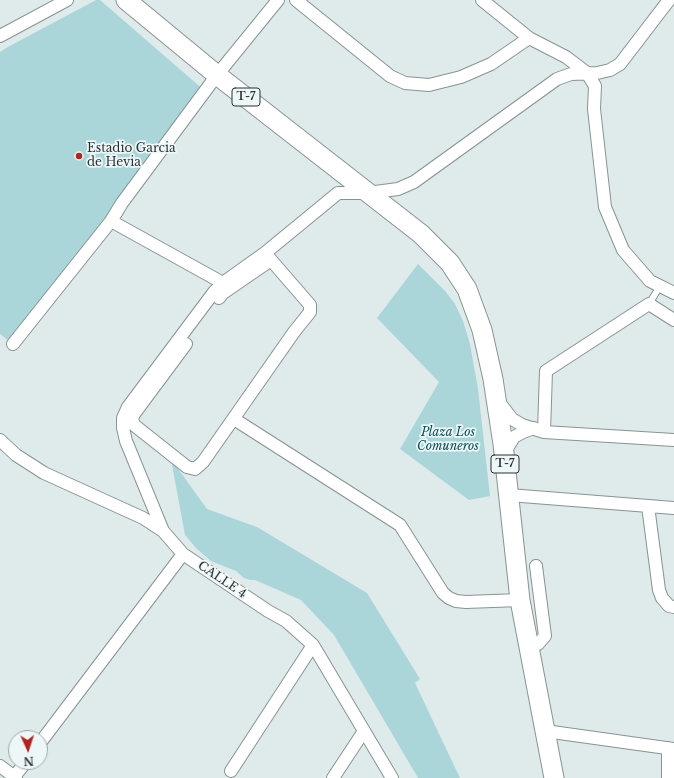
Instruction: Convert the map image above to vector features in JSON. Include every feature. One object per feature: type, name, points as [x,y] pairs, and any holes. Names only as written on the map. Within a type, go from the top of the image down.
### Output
[{"type":"main road","name":"T-7","points":[[126,0],[421,234],[450,263],[466,289],[482,330],[495,394],[509,495],[520,600],[554,778]]},
{"type":"street","points":[[0,36],[67,0]]},
{"type":"street","points":[[13,344],[111,220],[218,74],[278,0]]},
{"type":"street","points":[[296,0],[390,76],[405,83],[429,85],[461,77],[492,64],[529,38]]},
{"type":"street","points":[[482,0],[529,38],[566,56],[587,73],[595,86],[594,109],[605,206],[623,250],[650,281],[674,294]]},
{"type":"street","points":[[268,257],[310,304],[310,312],[294,332],[203,462],[195,469],[188,467],[134,425],[132,419],[134,414],[223,293],[268,257],[338,193],[368,193],[398,189],[414,182],[557,80],[571,74],[610,70],[620,64],[669,0]]},
{"type":"street","points":[[111,220],[223,283]]},
{"type":"street","points":[[163,531],[126,441],[122,428],[123,418],[128,406],[214,292],[223,283],[268,257]]},
{"type":"street","points":[[539,430],[546,371],[650,304],[674,320]]},
{"type":"street","points":[[495,394],[502,408],[512,419],[522,425],[539,430]]},
{"type":"street","points":[[234,419],[400,525],[443,592],[449,598],[456,601],[466,602],[520,600]]},
{"type":"street","points":[[504,454],[514,437],[523,432],[539,430],[674,440]]},
{"type":"street","name":"CALLE 4","points":[[0,440],[16,454],[44,473],[143,518],[163,531],[183,554],[268,611],[286,621],[313,645],[392,778]]},
{"type":"street","points":[[509,495],[674,508]]},
{"type":"street","points":[[648,506],[662,598],[669,606],[674,607]]},
{"type":"street","points":[[48,732],[183,554]]},
{"type":"street","points":[[530,647],[538,644],[545,636],[536,566]]},
{"type":"street","points":[[231,771],[313,645]]},
{"type":"street","points":[[333,778],[364,731]]},
{"type":"street","points":[[544,731],[671,748],[668,778]]},
{"type":"street","points":[[0,766],[14,778]]},
{"type":"lane","points":[[650,304],[660,286]]},
{"type":"green space","name":"Estadio Garcia de Hevia","points":[[96,0],[100,0],[205,91],[13,344],[0,334],[0,52]]},
{"type":"green space","name":"Plaza Los Comuneros","points":[[418,264],[446,292],[455,304],[463,321],[470,344],[478,389],[490,496],[469,500],[400,449],[439,382],[377,318]]},
{"type":"green space","points":[[171,459],[207,509],[257,527],[367,593],[420,679],[415,683],[460,778],[418,778],[334,635],[301,600],[255,580],[244,578],[236,571],[211,561],[197,549],[185,535]]},
{"type":"place","name":"Estadio Garcia de Hevia","points":[[79,156]]}]
